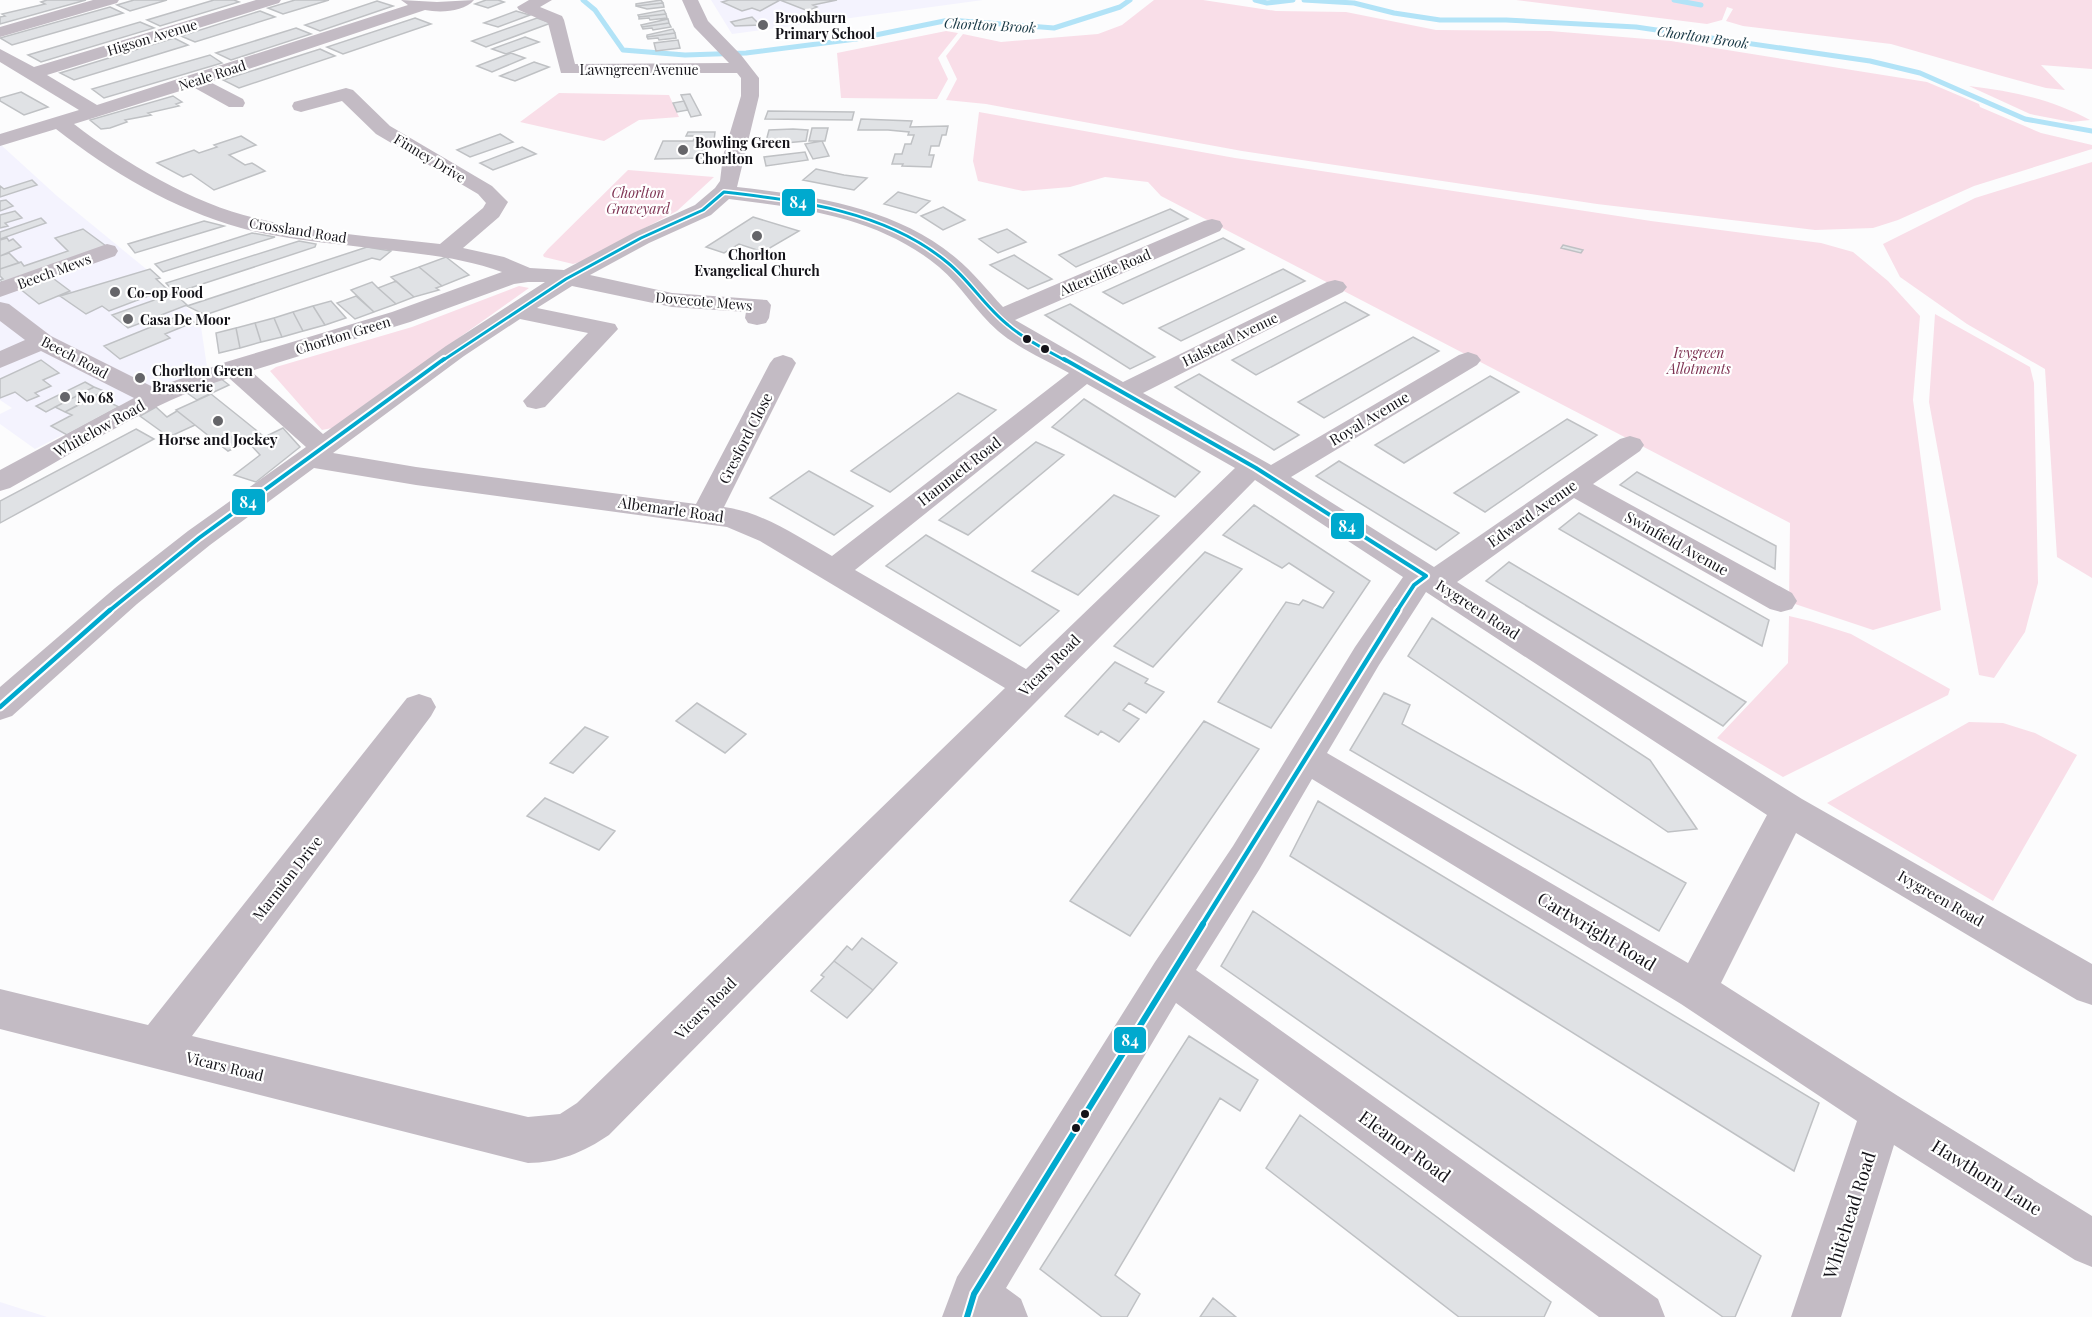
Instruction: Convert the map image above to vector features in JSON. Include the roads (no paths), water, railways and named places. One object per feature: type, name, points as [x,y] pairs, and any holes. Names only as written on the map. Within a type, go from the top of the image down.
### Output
[{"type":"street","points":[[0,32],[111,0]]},
{"type":"street","name":"Higson Avenue","points":[[31,74],[273,0]]},
{"type":"street","name":"Neale Road","points":[[0,140],[92,110],[195,81],[415,3],[435,8],[466,0]]},
{"type":"street","name":"Lawngreen Avenue","points":[[544,0],[525,7],[556,20],[567,69],[733,57]]},
{"type":"street","points":[[0,706],[126,596],[199,538],[455,351],[566,279],[641,238],[703,210],[724,192],[730,181],[733,156],[750,96],[750,78],[700,23],[690,0]]},
{"type":"street","points":[[0,54],[92,110]]},
{"type":"street","points":[[195,81],[236,103]]},
{"type":"street","name":"Finney Drive","points":[[301,106],[346,94],[383,130],[485,190],[497,202],[492,212],[445,252]]},
{"type":"street","name":"Crossland Road","points":[[59,122],[120,168],[151,185],[196,205],[249,224],[445,252],[501,264],[524,274]]},
{"type":"street","name":"Ivygreen Road","points":[[724,192],[820,205],[874,219],[896,228],[947,262],[999,318],[1017,333],[1263,472],[1789,810],[2092,986]]},
{"type":"street","name":"Attercliffe Road","points":[[999,318],[1212,226]]},
{"type":"street","name":"Beech Mews","points":[[0,290],[107,251]]},
{"type":"street","name":"Chorlton Green","points":[[235,367],[401,317],[510,277],[524,274],[548,275],[566,279]]},
{"type":"street","name":"Dovecote Mews","points":[[566,279],[673,300],[759,305],[757,318]]},
{"type":"street","name":"Halstead Avenue","points":[[1124,392],[1335,287]]},
{"type":"street","name":"Beech Road","points":[[0,309],[42,341],[154,398]]},
{"type":"street","points":[[515,311],[606,329],[536,401]]},
{"type":"street","points":[[0,360],[42,341]]},
{"type":"street","name":"Royal Avenue","points":[[1263,472],[1468,360]]},
{"type":"street","name":"Gresford Close","points":[[706,513],[783,363]]},
{"type":"street","points":[[235,367],[239,374],[314,440],[317,451]]},
{"type":"street","name":"Whitelow Road","points":[[0,482],[154,398],[190,382],[235,367]]},
{"type":"street","name":"Hammett Road","points":[[833,571],[1086,372]]},
{"type":"street","name":"Edward Avenue","points":[[982,1309],[1170,975],[1246,858],[1414,585],[1430,579],[1630,445]]},
{"type":"street","name":"Albemarle Road","points":[[317,451],[416,476],[732,518],[762,530],[1028,686]]},
{"type":"street","name":"Vicars Road","points":[[0,1009],[528,1140],[549,1141],[572,1134],[594,1119],[1240,477],[1263,472]]},
{"type":"street","name":"Swinfield Avenue","points":[[1572,485],[1781,601]]},
{"type":"street","name":"Marmion Drive","points":[[156,1049],[419,707]]},
{"type":"street","name":"Cartwright Road","points":[[1306,758],[1696,990],[1882,1112]]},
{"type":"street","points":[[1696,990],[1789,810]]},
{"type":"street","name":"Eleanor Road","points":[[1170,975],[1640,1317]]},
{"type":"street","name":"Hawthorn Lane","points":[[1882,1112],[2092,1243]]},
{"type":"street","name":"Whitehead Road","points":[[1816,1317],[1882,1112]]},
{"type":"waterway","name":"Chorlton Brook","points":[[583,0],[595,10],[623,50],[685,55],[746,53],[856,39],[949,20],[1054,28],[1120,7],[1130,0]]},
{"type":"waterway","name":"Chorlton Brook","points":[[1255,0],[1267,3],[1293,0]]},
{"type":"waterway","name":"Chorlton Brook","points":[[1304,0],[1354,3],[1394,13],[1440,20],[1506,20],[1636,27],[1870,61],[1920,73],[2025,119],[2092,131]]},
{"type":"waterway","points":[[1674,0],[1701,5]]},
{"type":"place","name":"Brookburn Primary School","points":[[763,25]]},
{"type":"place","name":"Bowling Green Chorlton","points":[[683,150]]},
{"type":"place","name":"Chorlton Evangelical Church","points":[[757,236]]},
{"type":"place","name":"Co-op Food","points":[[115,292]]},
{"type":"place","name":"Casa De Moor","points":[[128,319]]},
{"type":"place","name":"Chorlton Green Brasserie","points":[[140,378]]},
{"type":"place","name":"No 68","points":[[65,397]]},
{"type":"place","name":"Horse and Jockey","points":[[218,421]]},
{"type":"park label","name":"Chorlton Graveyard","points":[[638,200]]},
{"type":"park label","name":"Ivygreen Allotments","points":[[1699,360]]}]
